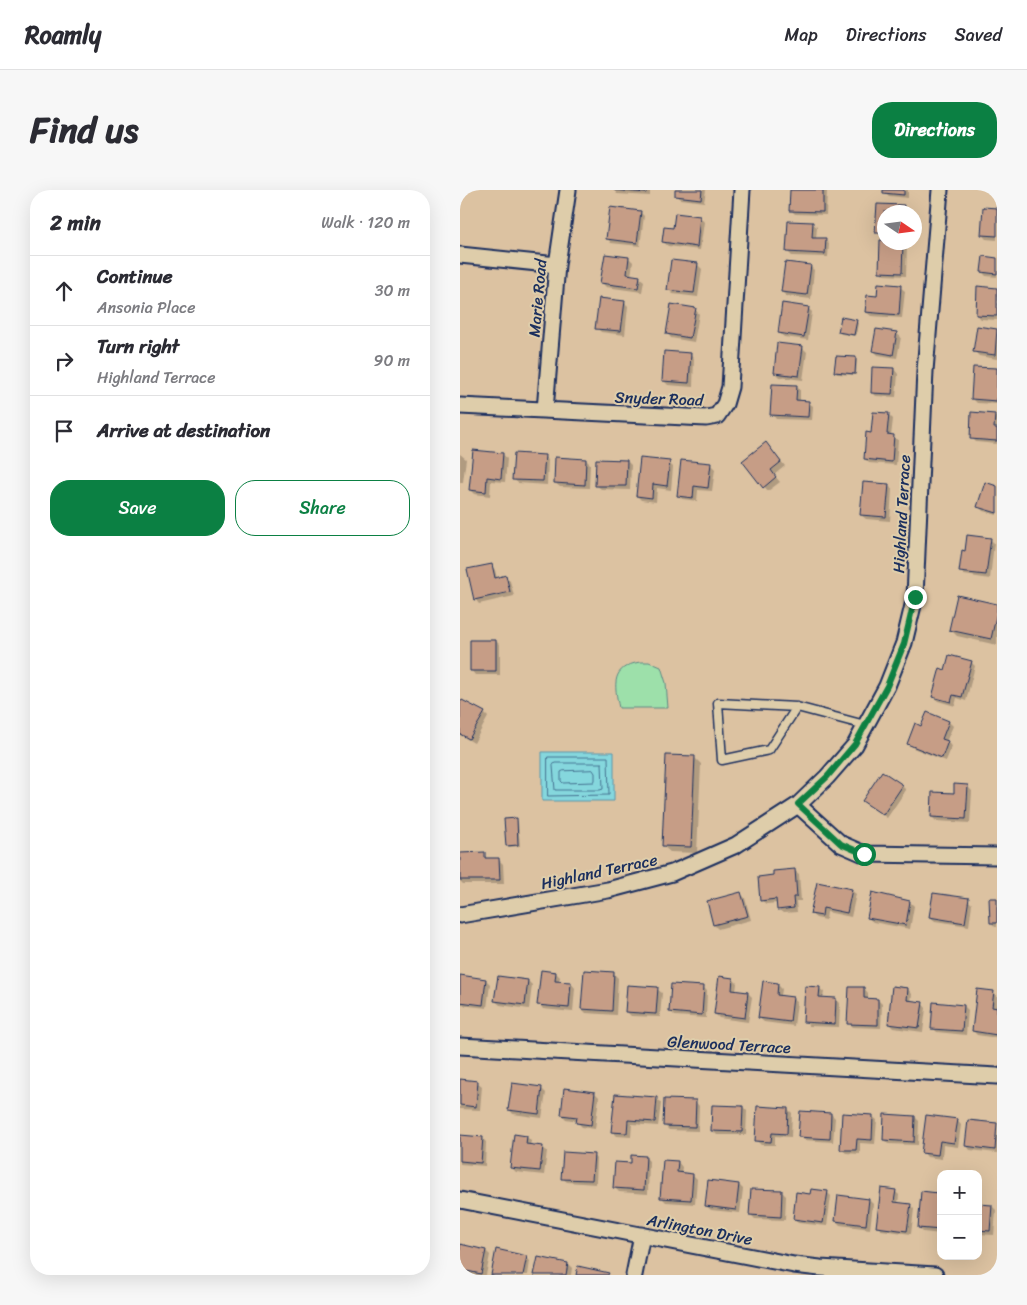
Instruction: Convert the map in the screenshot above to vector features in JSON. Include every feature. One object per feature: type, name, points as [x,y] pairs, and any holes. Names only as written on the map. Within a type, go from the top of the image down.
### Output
[{"type":"street","name":"Marie Road","points":[[545,410],[558,265],[568,190]]},
{"type":"street","name":"Snyder Road","points":[[460,406],[706,418],[716,416],[726,404],[730,387],[742,190]]},
{"type":"street","name":"Highland Terrace","points":[[460,915],[608,890],[672,872],[736,845],[798,804],[827,777],[855,744],[887,686],[904,644],[915,597],[925,371],[940,190]]},
{"type":"street","points":[[460,255],[558,265]]},
{"type":"street","points":[[798,804],[841,844],[864,854],[997,856]]},
{"type":"street","name":"Glenwood Terrace","points":[[460,1046],[997,1076]]},
{"type":"street","name":"Arlington Drive","points":[[460,1200],[794,1265],[852,1273],[935,1275]]},
{"type":"street","points":[[634,1275],[642,1235]]},
{"type":"lane","points":[[797,707],[769,750],[722,760],[718,703],[797,707],[865,726]]},
{"type":"green space","points":[[649,662],[661,667],[666,683],[668,708],[619,708],[616,684],[619,672],[631,664]]},
{"type":"water","points":[[542,752],[614,752],[614,801],[542,801]]},
{"type":"building","points":[[614,190],[646,190],[646,193]]},
{"type":"building","points":[[675,190],[702,190],[701,199],[675,196]]},
{"type":"building","points":[[790,190],[823,190],[823,212],[789,211]]},
{"type":"building","points":[[883,190],[904,190],[904,195],[883,193]]},
{"type":"building","points":[[877,204],[904,205],[877,205],[877,233],[875,233]]},
{"type":"building","points":[[610,207],[641,211],[637,243],[606,239]]},
{"type":"building","points":[[983,207],[997,208],[997,236],[981,235]]},
{"type":"building","points":[[675,213],[700,216],[697,247],[662,242],[664,227],[673,228]]},
{"type":"building","points":[[788,221],[813,222],[812,238],[826,238],[825,254],[786,252]]},
{"type":"building","points":[[880,250],[903,250],[902,273],[879,272]]},
{"type":"building","points":[[605,254],[629,257],[627,274],[640,276],[638,288],[600,283]]},
{"type":"building","points":[[983,256],[997,258],[997,274],[981,272]]},
{"type":"building","points":[[671,260],[698,263],[694,293],[667,290]]},
{"type":"building","points":[[785,262],[811,265],[807,295],[781,292]]},
{"type":"building","points":[[878,283],[901,285],[899,315],[865,312],[867,295],[877,296]]},
{"type":"building","points":[[977,286],[997,288],[997,316],[976,315]]},
{"type":"building","points":[[599,298],[625,301],[621,331],[595,329]]},
{"type":"building","points":[[782,303],[809,307],[804,337],[778,333]]},
{"type":"building","points":[[671,304],[696,308],[690,338],[666,334]]},
{"type":"building","points":[[841,317],[857,320],[854,335],[838,332]]},
{"type":"building","points":[[977,326],[997,329],[995,355],[973,352]]},
{"type":"building","points":[[876,329],[897,332],[893,355],[872,351]]},
{"type":"building","points":[[777,343],[803,346],[799,376],[774,373]]},
{"type":"building","points":[[664,351],[691,353],[689,383],[662,381]]},
{"type":"building","points":[[836,356],[856,357],[855,374],[834,372]]},
{"type":"building","points":[[872,367],[894,368],[892,394],[871,393]]},
{"type":"building","points":[[973,367],[997,368],[997,401],[971,399]]},
{"type":"building","points":[[772,384],[797,385],[796,400],[809,401],[808,417],[770,415]]},
{"type":"building","points":[[873,412],[889,413],[887,434],[894,435],[892,462],[864,459],[866,432],[871,433]]},
{"type":"building","points":[[971,412],[995,414],[994,428],[997,428],[997,441],[970,439]]},
{"type":"building","points":[[766,442],[781,462],[771,470],[776,477],[763,488],[742,461]]},
{"type":"building","points":[[473,450],[503,453],[501,479],[487,477],[486,492],[469,490]]},
{"type":"building","points":[[514,453],[545,455],[543,481],[512,480]]},
{"type":"building","points":[[555,457],[586,459],[585,485],[554,483]]},
{"type":"building","points":[[640,458],[670,461],[667,486],[653,484],[652,498],[636,496]]},
{"type":"building","points":[[596,459],[627,460],[626,486],[595,486]]},
{"type":"building","points":[[681,460],[711,463],[708,488],[694,486],[693,498],[677,496]]},
{"type":"building","points":[[863,482],[889,484],[886,517],[860,515]]},
{"type":"building","points":[[985,482],[997,486],[997,513],[977,507]]},
{"type":"building","points":[[967,535],[991,538],[986,575],[959,572],[962,550],[965,551]]},
{"type":"building","points":[[492,564],[495,578],[506,575],[510,592],[474,600],[467,569]]},
{"type":"building","points":[[957,595],[997,604],[991,639],[949,630]]},
{"type":"building","points":[[470,640],[496,640],[496,671],[470,671]]},
{"type":"building","points":[[949,655],[972,661],[962,697],[953,695],[951,702],[932,697],[940,668],[945,670]]},
{"type":"building","points":[[462,700],[485,712],[469,739],[460,734],[460,703]]},
{"type":"building","points":[[927,712],[949,721],[942,739],[948,741],[942,758],[907,744],[915,723],[921,726]]},
{"type":"building","points":[[666,755],[695,756],[691,847],[662,846]]},
{"type":"building","points":[[882,771],[903,785],[883,815],[862,801]]},
{"type":"building","points":[[954,784],[968,785],[966,819],[931,817],[932,792],[954,793]]},
{"type":"building","points":[[517,818],[518,845],[506,846],[504,819]]},
{"type":"building","points":[[485,852],[485,858],[499,858],[500,880],[460,880],[460,853]]},
{"type":"building","points":[[795,869],[797,897],[793,897],[794,908],[777,910],[776,899],[760,901],[758,877],[773,875],[773,871]]},
{"type":"building","points":[[817,882],[852,889],[847,913],[823,908],[822,916],[810,914]]},
{"type":"building","points":[[741,892],[748,916],[713,925],[707,901]]},
{"type":"building","points":[[872,892],[910,901],[906,925],[867,918]]},
{"type":"building","points":[[933,893],[969,898],[965,923],[929,917]]},
{"type":"building","points":[[989,898],[997,898],[997,923],[990,923]]},
{"type":"building","points":[[541,970],[556,972],[555,981],[571,982],[569,1008],[537,1005]]},
{"type":"building","points":[[584,970],[614,972],[612,1011],[581,1009]]},
{"type":"building","points":[[460,975],[486,979],[483,1005],[460,1002]]},
{"type":"building","points":[[498,976],[528,980],[525,1005],[494,1001]]},
{"type":"building","points":[[719,976],[733,978],[732,990],[748,992],[745,1018],[714,1014]]},
{"type":"building","points":[[763,981],[778,983],[777,995],[793,997],[790,1022],[758,1018]]},
{"type":"building","points":[[671,984],[704,986],[702,1015],[669,1012]]},
{"type":"building","points":[[627,985],[658,987],[656,1014],[625,1012]]},
{"type":"building","points":[[805,986],[820,987],[819,997],[836,998],[835,1024],[803,1022]]},
{"type":"building","points":[[892,986],[908,988],[907,1000],[923,1002],[919,1028],[888,1024]]},
{"type":"building","points":[[849,987],[864,987],[864,998],[878,999],[878,1025],[847,1024]]},
{"type":"building","points":[[977,989],[994,991],[992,1007],[997,1008],[997,1035],[972,1031]]},
{"type":"building","points":[[933,1002],[964,1005],[962,1031],[931,1029]]},
{"type":"building","points":[[460,1079],[478,1081],[476,1107],[460,1105]]},
{"type":"building","points":[[512,1083],[542,1087],[539,1114],[508,1110]]},
{"type":"building","points":[[564,1088],[595,1092],[591,1125],[576,1123],[577,1117],[561,1115]]},
{"type":"building","points":[[615,1094],[657,1097],[655,1122],[628,1120],[627,1133],[611,1132]]},
{"type":"building","points":[[664,1099],[696,1100],[695,1127],[663,1126]]},
{"type":"building","points":[[712,1105],[743,1106],[742,1132],[711,1131]]},
{"type":"building","points":[[757,1106],[788,1108],[787,1134],[772,1133],[771,1142],[755,1141]]},
{"type":"building","points":[[800,1111],[831,1113],[830,1139],[798,1137]]},
{"type":"building","points":[[842,1113],[873,1115],[872,1140],[857,1139],[856,1150],[840,1150]]},
{"type":"building","points":[[884,1114],[915,1116],[914,1142],[883,1140]]},
{"type":"building","points":[[926,1115],[958,1119],[954,1143],[940,1141],[938,1155],[921,1153]]},
{"type":"building","points":[[968,1120],[997,1123],[995,1150],[965,1146]]},
{"type":"building","points":[[514,1134],[527,1136],[526,1144],[543,1146],[540,1171],[510,1168]]},
{"type":"building","points":[[460,1135],[483,1137],[481,1163],[460,1161]]},
{"type":"building","points":[[563,1152],[594,1154],[592,1180],[561,1179]]},
{"type":"building","points":[[631,1155],[646,1156],[644,1190],[613,1188],[615,1162],[631,1163]]},
{"type":"building","points":[[663,1160],[678,1161],[677,1172],[693,1174],[691,1200],[660,1198]]},
{"type":"building","points":[[708,1180],[739,1184],[736,1210],[705,1206]]},
{"type":"building","points":[[881,1188],[896,1190],[894,1202],[911,1204],[907,1231],[876,1227]]},
{"type":"building","points":[[751,1189],[782,1190],[781,1217],[749,1215]]},
{"type":"building","points":[[811,1189],[828,1191],[823,1223],[793,1219],[796,1192],[810,1194]]},
{"type":"building","points":[[921,1191],[937,1193],[937,1230],[918,1228]]},
{"type":"building","points":[[838,1195],[869,1199],[866,1225],[835,1221]]},
{"type":"building","points":[[982,1204],[992,1205],[990,1231],[982,1230]]},
{"type":"building","points":[[460,1244],[486,1250],[481,1274],[467,1271],[466,1275],[460,1275]]},
{"type":"building","points":[[496,1249],[527,1256],[523,1275],[491,1275]]},
{"type":"building","points":[[538,1257],[568,1263],[566,1275],[534,1275]]},
{"type":"building","points":[[578,1266],[609,1273],[608,1275],[576,1275]]},
{"type":"route","points":[[864,854],[841,844],[798,804],[827,777],[855,744],[887,686],[904,644],[915,597]]}]
